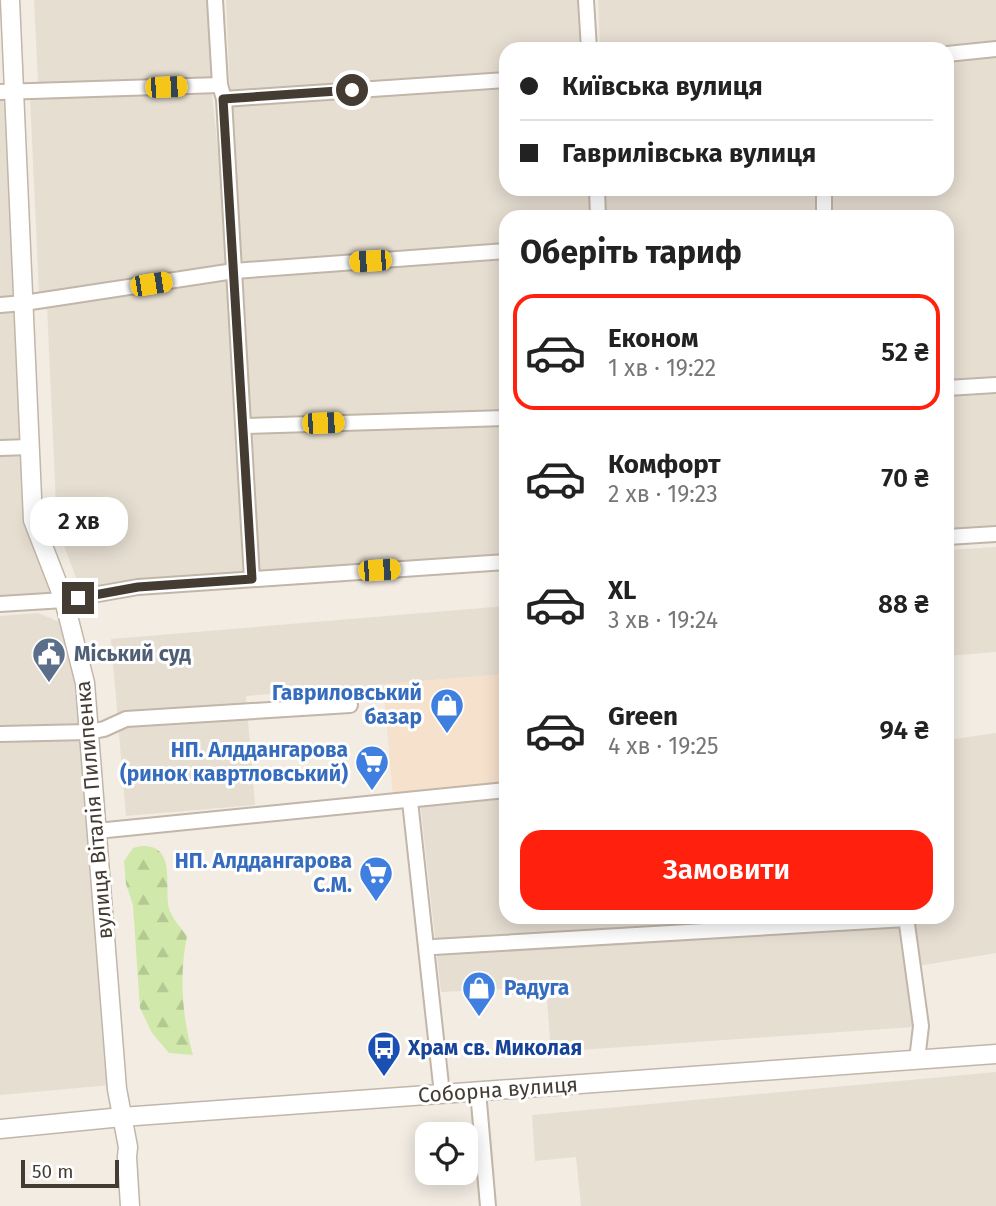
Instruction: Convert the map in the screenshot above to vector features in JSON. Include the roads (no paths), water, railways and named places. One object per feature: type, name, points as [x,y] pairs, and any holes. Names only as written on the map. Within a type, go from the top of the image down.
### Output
[{"type":"street","name":"вулиця Віталія Пилипенка","points":[[10,0],[7,92],[24,303],[33,520],[64,600],[85,683],[117,1089],[128,1147],[130,1206]]},
{"type":"street","points":[[215,0],[252,579]]},
{"type":"street","points":[[586,0],[589,42]]},
{"type":"street","points":[[954,53],[996,49]]},
{"type":"street","points":[[7,92],[222,92],[499,80]]},
{"type":"street","points":[[0,304],[24,303],[234,271],[499,252]]},
{"type":"street","points":[[954,388],[996,386]]},
{"type":"street","points":[[244,426],[499,418]]},
{"type":"street","points":[[0,449],[30,447]]},
{"type":"street","points":[[954,537],[996,534]]},
{"type":"street","points":[[0,604],[64,600],[138,587],[499,562]]},
{"type":"street","points":[[0,734],[89,732],[104,729],[126,719],[350,705]]},
{"type":"street","points":[[97,831],[499,791]]},
{"type":"street","points":[[413,800],[440,1002],[432,1015]]},
{"type":"street","points":[[413,800],[432,1015],[442,1094]]},
{"type":"street","points":[[434,947],[808,924]]},
{"type":"street","points":[[907,924],[921,1026],[917,1060]]},
{"type":"street","name":"Соборна вулиця","points":[[0,1129],[122,1117],[996,1054]]},
{"type":"street","points":[[478,1091],[488,1206]]},
{"type":"place","name":"Міський суд","points":[[49,684]]},
{"type":"place","name":"Гавриловський базар","points":[[447,735]]},
{"type":"place","name":"НП. Алддангарова (ринок кавртловський)","points":[[372,792]]},
{"type":"place","name":"НП. Алддангарова С.М.","points":[[376,903]]},
{"type":"place","name":"Радуга","points":[[479,1018]]},
{"type":"place","name":"Храм св. Миколая","points":[[384,1078]]}]
